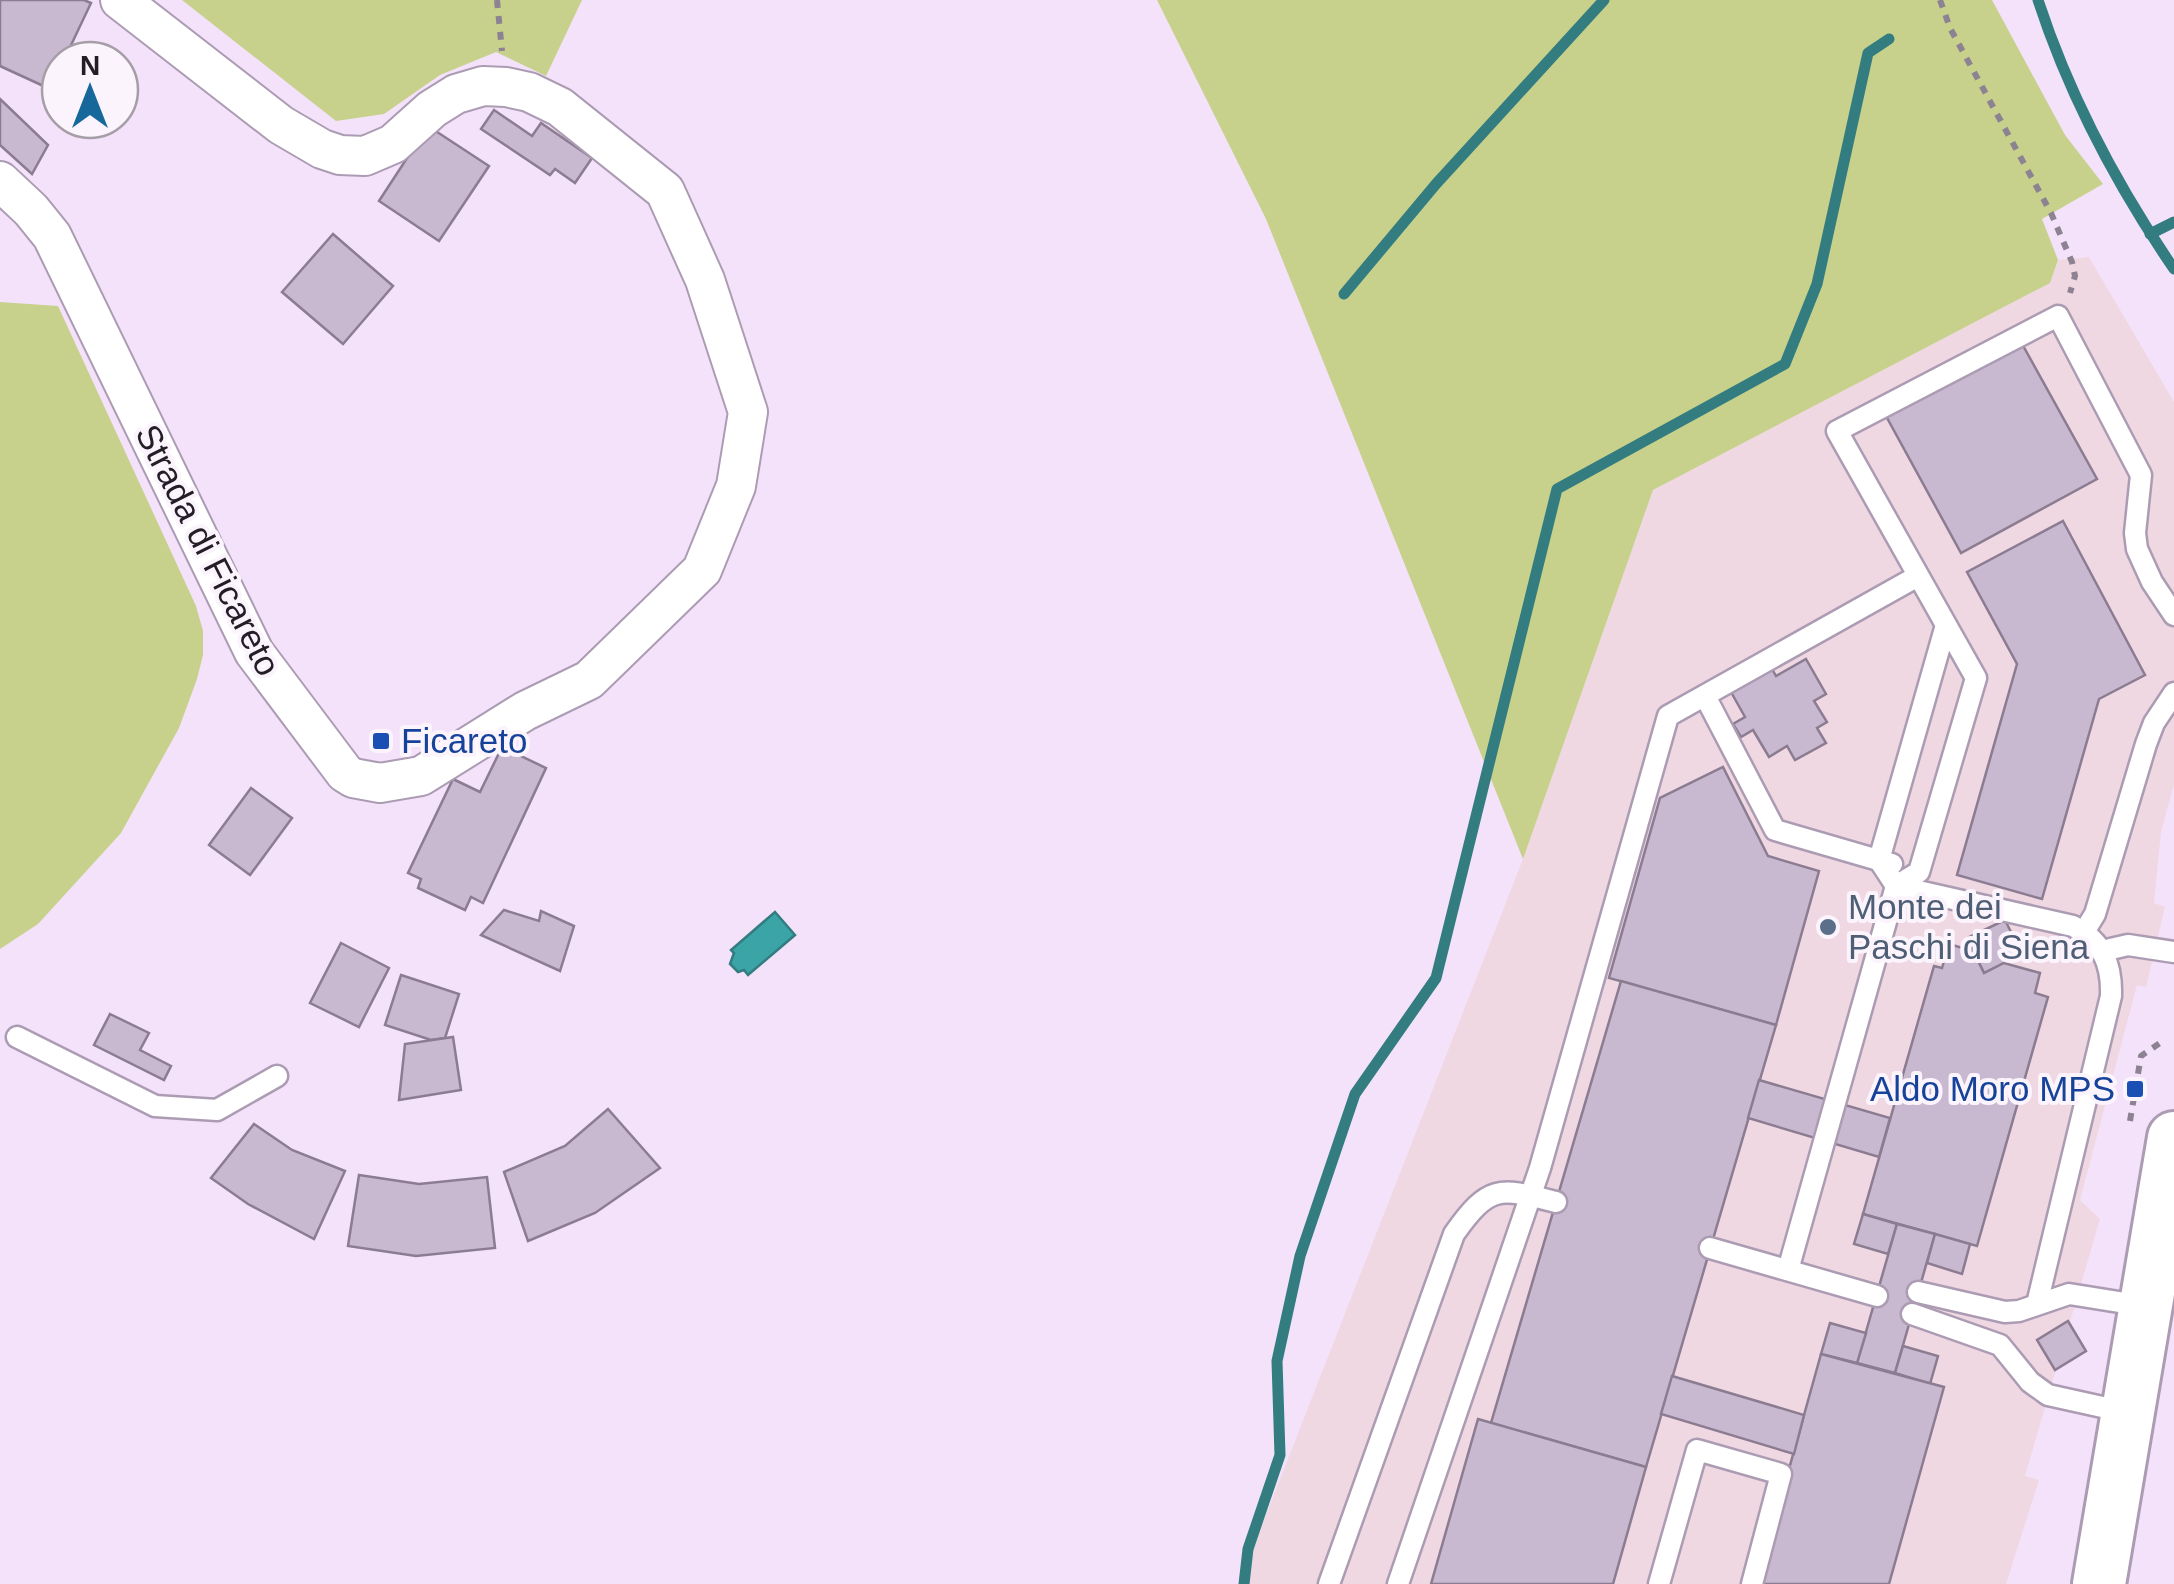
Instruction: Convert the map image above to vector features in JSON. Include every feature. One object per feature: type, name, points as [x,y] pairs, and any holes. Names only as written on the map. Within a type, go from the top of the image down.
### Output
[{"type":"street","name":"Strada di Ficareto","points":[[0,182],[52,236],[246,635],[271,677],[345,773],[380,783],[421,776],[525,712],[590,680],[702,570],[736,486],[748,412],[704,280],[664,191],[560,107],[529,92],[506,87],[483,86],[456,94],[432,109],[393,144],[365,156],[340,155],[281,125],[120,0]]},
{"type":"street","points":[[2099,1584],[2144,1306],[2154,1137]]},
{"type":"lane","points":[[1788,1270],[1896,886],[1919,872],[1976,678],[1837,431],[2058,316],[2142,476],[2135,533],[2137,549],[2152,582],[2174,615]]},
{"type":"lane","points":[[1398,1584],[1532,1196],[1668,716],[1918,576]]},
{"type":"lane","points":[[1946,625],[1879,860],[1896,886],[2058,921],[2084,932],[2102,950],[2112,976],[2111,996],[2037,1304]]},
{"type":"lane","points":[[2084,932],[2095,914],[2146,744],[2174,693]]},
{"type":"lane","points":[[1705,696],[1775,830],[1919,872]]},
{"type":"lane","points":[[2102,950],[2128,946],[2174,952]]},
{"type":"lane","points":[[17,1037],[155,1106],[217,1110],[276,1076]]},
{"type":"lane","points":[[1329,1584],[1454,1234],[1469,1212],[1504,1190],[1556,1202]]},
{"type":"lane","points":[[1710,1248],[1877,1296]]},
{"type":"lane","points":[[1918,1292],[2004,1312],[2068,1294],[2144,1306]]},
{"type":"lane","points":[[1912,1314],[2000,1345],[2030,1382],[2048,1395],[2129,1413]]},
{"type":"lane","points":[[1659,1584],[1697,1450],[1781,1474],[1752,1584]]},
{"type":"path","points":[[497,0],[506,87]]},
{"type":"path","points":[[1940,0],[1950,28],[2052,214],[2072,262],[2072,289],[2058,316]]},
{"type":"path","points":[[2154,1137],[2130,1123],[2140,1056],[2160,1044]]},
{"type":"shaded area","points":[[182,0],[582,0],[546,76],[496,52],[440,75],[384,114],[336,121]]},
{"type":"shaded area","points":[[1157,0],[1992,0],[2065,135],[2103,184],[2042,219],[2058,260],[2050,283],[1653,490],[1523,859],[1266,219]]},
{"type":"shaded area","name":"Monte dei Paschi di Siena","points":[[2089,257],[2174,402],[2174,785],[2161,832],[2154,903],[2165,907],[2146,987],[2137,985],[2080,1200],[2100,1219],[2025,1476],[2039,1480],[2006,1584],[1239,1584],[1523,859],[1653,490],[2050,283],[2058,260]]},
{"type":"shaded area","points":[[0,302],[58,306],[196,606],[203,631],[203,655],[179,728],[121,833],[38,924],[0,949]]},
{"type":"shaded area","points":[[775,912],[795,935],[748,975],[744,970],[738,972],[730,964],[734,953],[731,950]]},
{"type":"building","points":[[0,0],[91,3],[73,40],[40,40],[40,84],[0,66]]},
{"type":"building","points":[[0,99],[48,145],[32,174],[0,145]]},
{"type":"building","points":[[494,110],[532,136],[541,123],[592,158],[575,183],[555,169],[550,175],[481,129]]},
{"type":"building","points":[[428,126],[489,166],[439,241],[379,201]]},
{"type":"building","points":[[333,234],[393,286],[343,344],[282,292]]},
{"type":"building","points":[[2021,342],[2097,479],[1961,553],[1886,416]]},
{"type":"building","points":[[2063,521],[2145,675],[2099,699],[2042,899],[1957,875],[2017,664],[1967,572]]},
{"type":"building","points":[[1806,659],[1826,694],[1814,701],[1827,722],[1817,728],[1826,743],[1795,760],[1787,746],[1769,757],[1753,730],[1741,737],[1733,724],[1745,717],[1731,692],[1772,669],[1776,676]]},
{"type":"building","points":[[502,747],[546,768],[483,903],[471,897],[465,910],[418,888],[421,879],[408,873],[453,779],[480,792]]},
{"type":"building","points":[[1723,767],[1768,856],[1819,871],[1776,1025],[1609,978],[1660,798]]},
{"type":"building","points":[[251,788],[292,818],[250,875],[209,845]]},
{"type":"building","points":[[504,910],[539,921],[541,911],[574,926],[560,971],[481,935]]},
{"type":"building","points":[[2005,920],[2022,954],[1984,973],[1967,938]]},
{"type":"building","points":[[341,943],[389,968],[359,1027],[310,1003]]},
{"type":"building","points":[[1949,944],[1973,951],[1984,973],[2004,963],[2040,973],[2035,993],[2048,997],[1977,1246],[1863,1214],[1934,966],[1942,968]]},
{"type":"building","points":[[401,975],[459,994],[445,1038],[431,1040],[385,1025]]},
{"type":"building","points":[[1621,981],[1776,1025],[1646,1467],[1491,1423]]},
{"type":"building","points":[[110,1014],[149,1033],[140,1050],[171,1066],[164,1080],[94,1045]]},
{"type":"building","points":[[453,1037],[461,1090],[399,1100],[405,1044]]},
{"type":"building","points":[[1759,1080],[1890,1118],[1879,1157],[1748,1118]]},
{"type":"building","points":[[608,1109],[660,1168],[595,1213],[528,1241],[504,1172],[565,1146]]},
{"type":"building","points":[[254,1124],[292,1150],[345,1171],[314,1239],[248,1204],[211,1178]]},
{"type":"building","points":[[359,1175],[419,1184],[487,1177],[495,1248],[416,1256],[348,1246]]},
{"type":"building","points":[[1863,1214],[1897,1224],[1888,1254],[1854,1244]]},
{"type":"building","points":[[1897,1224],[1935,1234],[1895,1373],[1857,1363]]},
{"type":"building","points":[[1935,1234],[1970,1244],[1962,1274],[1927,1263]]},
{"type":"building","points":[[2068,1321],[2086,1351],[2055,1370],[2037,1340]]},
{"type":"building","points":[[1830,1323],[1866,1333],[1857,1363],[1821,1354]]},
{"type":"building","points":[[1903,1346],[1938,1356],[1930,1384],[1895,1373]]},
{"type":"building","points":[[1821,1354],[1944,1387],[1889,1584],[1757,1584]]},
{"type":"building","points":[[1672,1376],[1804,1415],[1794,1454],[1661,1414]]},
{"type":"building","points":[[1478,1419],[1646,1467],[1613,1584],[1431,1584]]},
{"type":"waterway","points":[[1344,294],[1436,184],[1604,0]]},
{"type":"waterway","points":[[2038,0],[2064,71],[2097,139],[2133,206],[2174,269]]},
{"type":"waterway","points":[[1244,1584],[1248,1549],[1280,1455],[1277,1361],[1300,1256],[1355,1094],[1436,978],[1557,489],[1785,364],[1817,284],[1868,53],[1889,39]]},
{"type":"waterway","points":[[2150,234],[2174,222]]},
{"type":"place","name":"Ficareto","points":[[381,741]]},
{"type":"place","name":"Monte dei Paschi di Siena","points":[[1828,927]]},
{"type":"place","name":"Aldo Moro MPS","points":[[2135,1089]]}]
